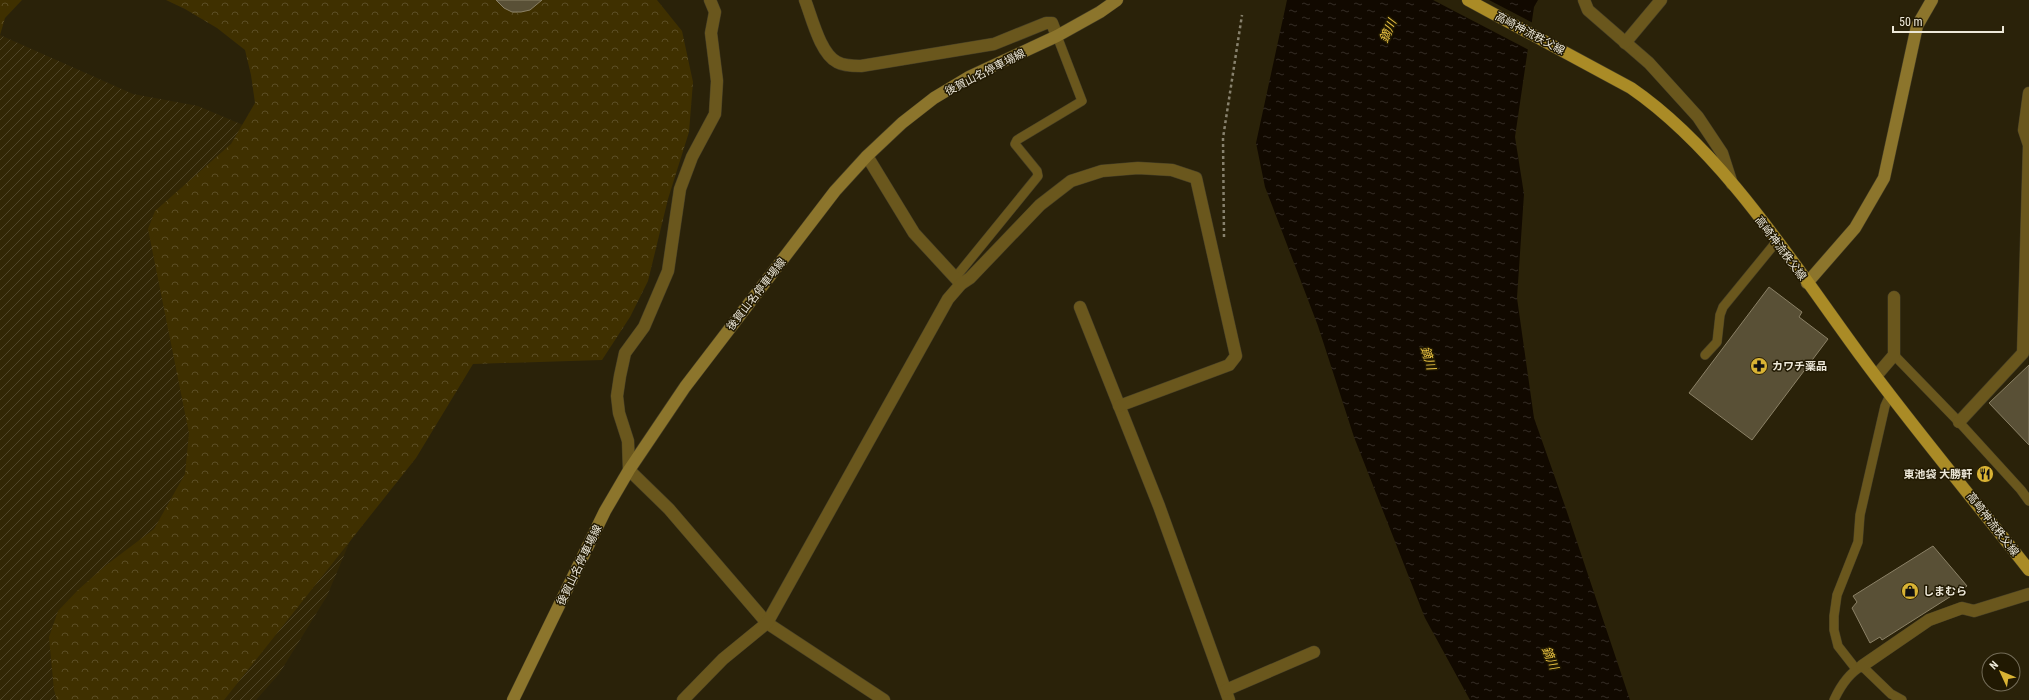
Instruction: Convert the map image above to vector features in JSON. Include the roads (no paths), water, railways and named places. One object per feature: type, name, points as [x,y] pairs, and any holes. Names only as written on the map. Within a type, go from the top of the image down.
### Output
[{"type":"main road","name":"後賀山名停車場線","points":[[514,700],[604,511],[629,470],[685,387],[835,191],[867,156],[902,123],[934,98],[969,77],[1057,36],[1100,12],[1117,0]]},
{"type":"main road","name":"高崎神流秩父線","points":[[1468,0],[1631,88],[1666,114],[1733,185],[1777,241],[1876,376],[2029,570]]},
{"type":"main road","points":[[1808,283],[1855,228],[1884,178],[1917,26],[1932,0]]},
{"type":"street","points":[[710,0],[715,12],[711,33],[717,81],[715,114],[692,157],[680,189],[668,272],[644,327],[626,352],[620,376],[617,396],[619,413],[628,441],[629,470],[669,509],[767,623],[884,700]]},
{"type":"street","points":[[805,0],[826,54],[838,63],[847,66],[862,66],[994,44],[1046,23],[1052,23],[1057,36]]},
{"type":"street","points":[[1584,0],[1588,10],[1649,63],[1702,122],[1722,153],[1733,185]]},
{"type":"street","points":[[1625,43],[1661,0]]},
{"type":"street","points":[[1959,422],[2017,362],[2026,345],[2029,145],[2024,130],[2029,93]]},
{"type":"street","points":[[867,156],[914,233],[958,281]]},
{"type":"street","points":[[683,700],[723,659],[767,623],[958,281],[970,278],[1040,205],[1070,181],[1102,171],[1138,168],[1172,170],[1196,178],[1236,356],[1229,365],[1119,406]]},
{"type":"street","points":[[1876,376],[1894,355],[1894,297]]},
{"type":"street","points":[[1080,307],[1158,506],[1228,695],[1314,652]]},
{"type":"street","points":[[1859,668],[1929,620],[1962,608],[1974,611],[2029,594]]},
{"type":"lane","points":[[958,281],[1038,176],[1037,170],[1016,144],[1017,140],[1082,101],[1057,36]]},
{"type":"lane","points":[[1705,355],[1717,342],[1720,328],[1720,315],[1723,307],[1777,241]]},
{"type":"lane","points":[[1894,355],[1959,422],[2021,490],[2029,501]]},
{"type":"lane","points":[[1890,394],[1885,406],[1860,514],[1858,542],[1837,595],[1834,630],[1838,646],[1859,668],[1891,694],[1902,700]]},
{"type":"lane","points":[[1834,700],[1840,687],[1859,668]]},
{"type":"water","name":"鏑川","points":[[1287,0],[1538,0],[1534,7],[1515,137],[1524,194],[1517,298],[1534,418],[1630,700],[1470,700],[1425,618],[1354,437],[1318,326],[1265,187],[1256,143]]},
{"type":"place","name":"カワチ薬品","points":[[1759,366]]},
{"type":"place","name":"東池袋 大勝軒","points":[[1985,474]]},
{"type":"place","name":"しまむら","points":[[1910,591]]}]
